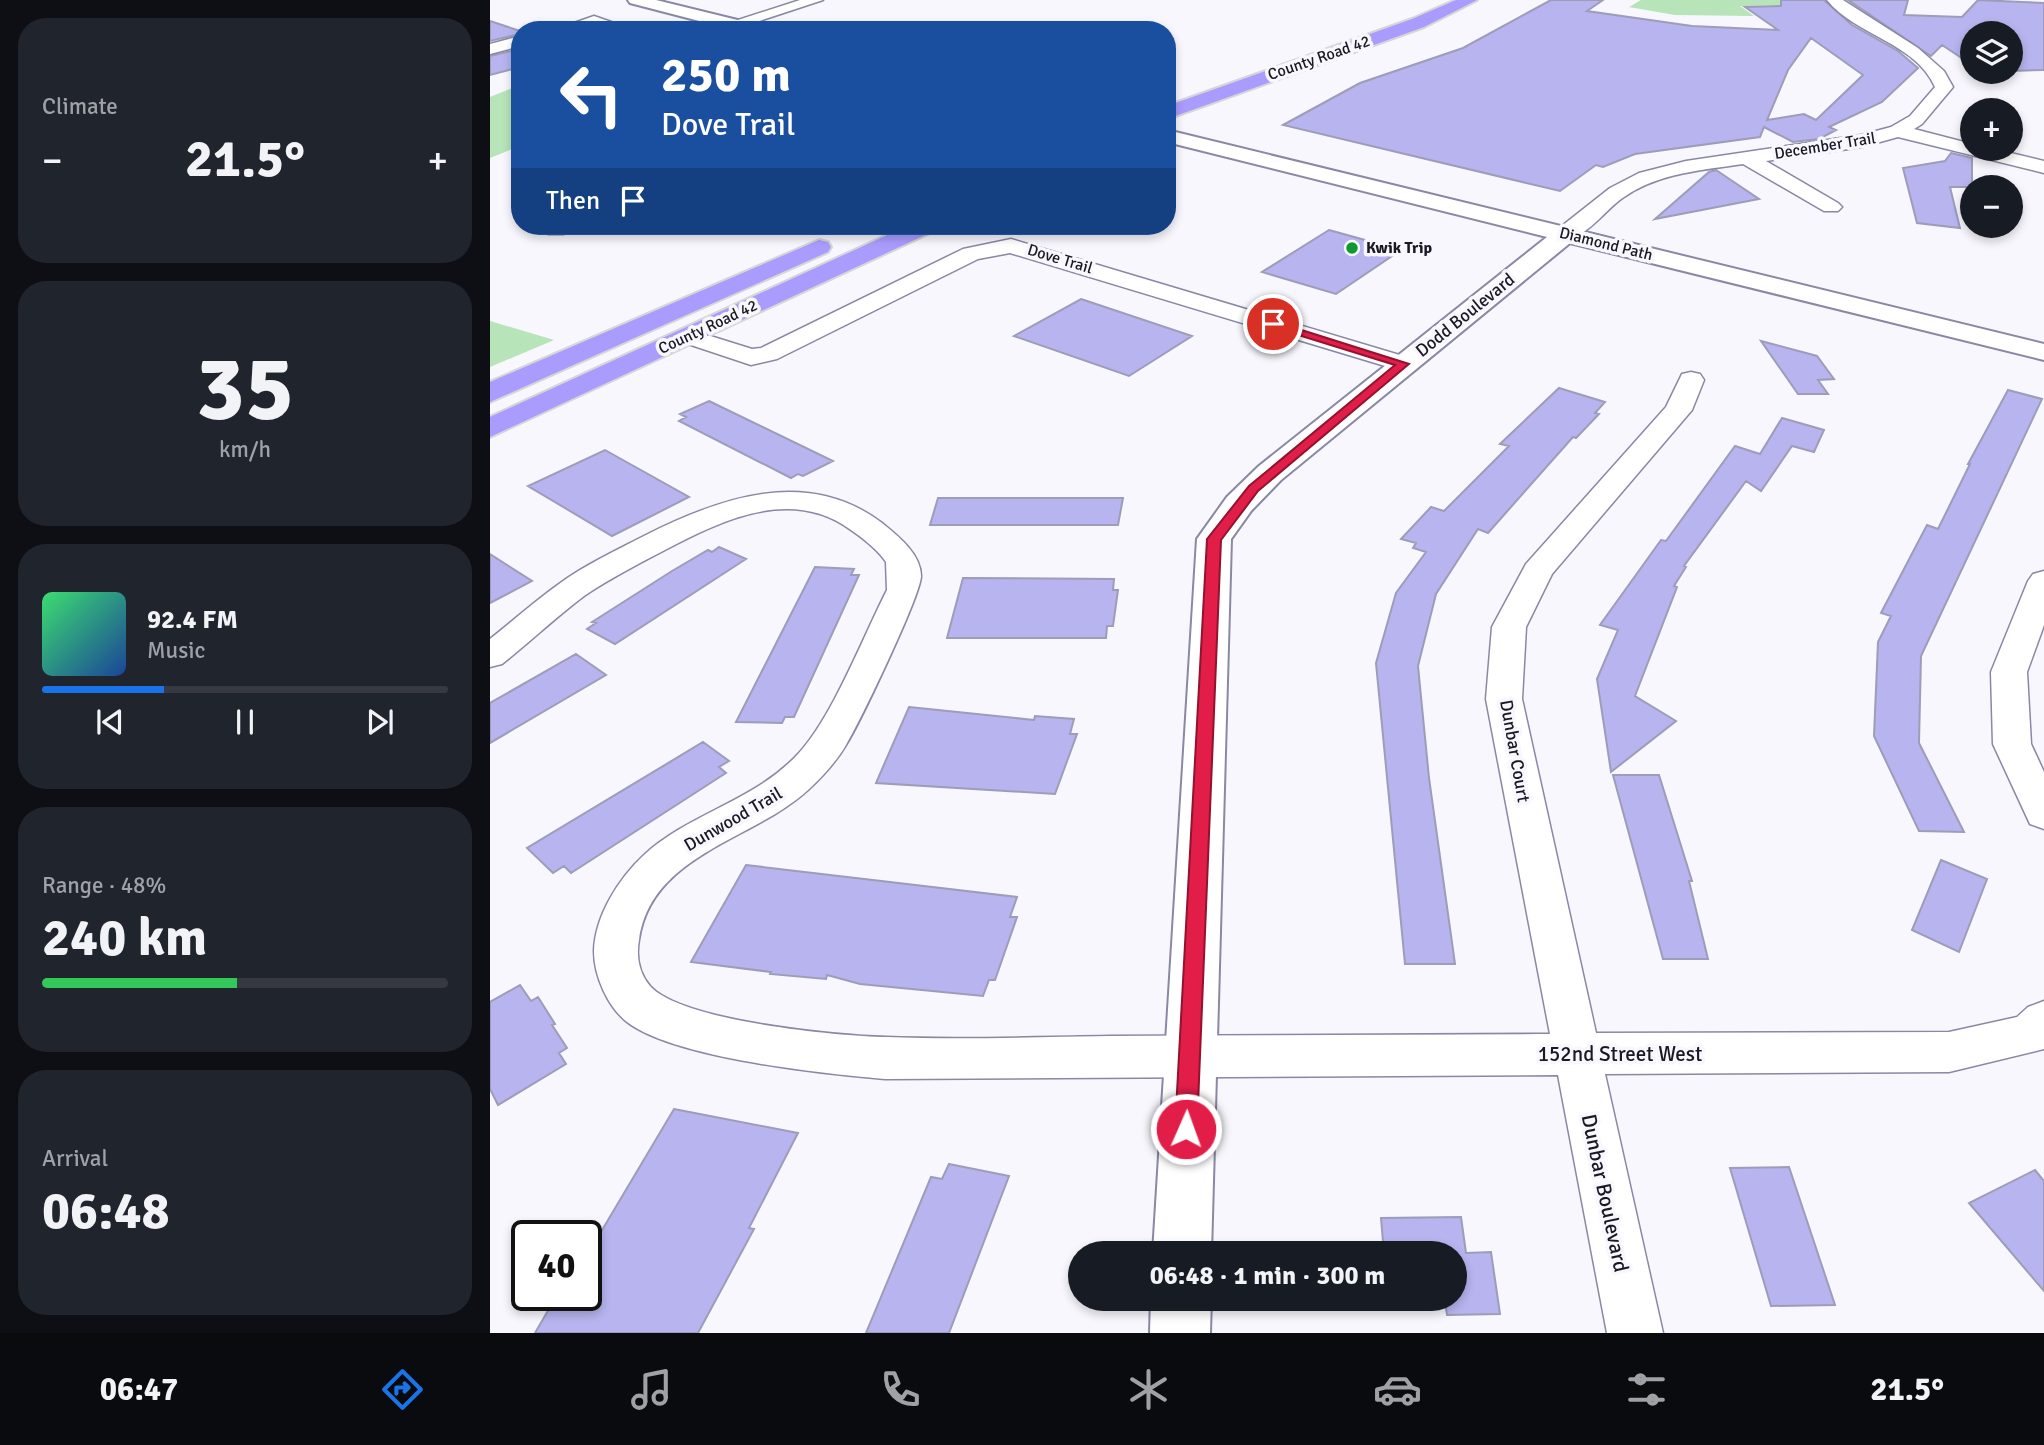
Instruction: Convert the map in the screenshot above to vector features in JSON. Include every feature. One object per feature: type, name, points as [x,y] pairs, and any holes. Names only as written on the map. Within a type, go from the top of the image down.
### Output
[{"type":"highway","name":"County Road 42","points":[[1176,91],[1404,12],[1429,0]]},
{"type":"highway","name":"County Road 42","points":[[1176,110],[1418,23],[1469,0]]},
{"type":"highway","name":"County Road 42","points":[[490,428],[907,235]]},
{"type":"highway","name":"County Road 42","points":[[490,393],[841,237]]},
{"type":"street","points":[[636,0],[721,21]]},
{"type":"street","points":[[743,21],[816,0]]},
{"type":"street","name":"December Trail","points":[[1566,234],[1617,192],[1646,177],[1746,158],[1862,141],[1898,131],[1916,120],[1944,87],[1942,79],[1928,64],[1834,0]]},
{"type":"street","points":[[490,49],[511,43]]},
{"type":"street","points":[[1898,131],[2044,167]]},
{"type":"street","name":"Diamond Path","points":[[1176,138],[2044,352]]},
{"type":"street","points":[[1746,158],[1831,207]]},
{"type":"street","name":"Dodd Boulevard","points":[[1182,1241],[1214,539],[1239,504],[1262,481],[1566,234]]},
{"type":"street","name":"Dove Trail","points":[[688,336],[728,352],[751,357],[768,354],[971,254],[1011,246],[1404,364]]},
{"type":"street","name":"Dunbar Court","points":[[1575,1054],[1504,699],[1509,626],[1537,571],[1678,410],[1691,380]]},
{"type":"street","name":"Dunwood Trail","points":[[490,656],[566,594],[714,513],[785,499],[825,503],[852,514],[905,564],[907,576],[868,666],[831,739],[795,781],[769,802],[683,847],[632,895],[619,924],[615,955],[623,983],[641,1006],[668,1021],[813,1054],[885,1058],[1189,1055]]},
{"type":"street","points":[[2044,581],[2009,672],[2044,814]]},
{"type":"street","name":"152nd Street West","points":[[1189,1055],[1949,1052],[2039,1034]]},
{"type":"street","name":"Dunbar Boulevard","points":[[1575,1054],[1635,1333]]},
{"type":"street","points":[[1180,1333],[1181,1311]]},
{"type":"green space","points":[[1641,0],[1814,0],[1817,4],[1740,6],[1754,16],[1675,15],[1629,7]]},
{"type":"green space","points":[[511,89],[511,150],[490,158],[490,97]]},
{"type":"green space","points":[[490,321],[554,340],[490,367]]},
{"type":"building","points":[[1551,0],[1603,0],[1587,11],[1692,26],[1778,30],[1745,7],[1781,6],[1781,0],[1824,0],[1852,25],[1898,51],[1918,68],[1882,102],[1829,127],[1836,130],[1819,139],[1793,142],[1764,127],[1760,137],[1635,154],[1603,167],[1596,165],[1560,191],[1283,125],[1360,83],[1463,48]],"holes":[[[1811,38],[1863,75],[1816,120],[1804,114],[1767,120],[1788,70]]]},
{"type":"building","points":[[1848,0],[1908,0],[1904,15],[1962,17],[1978,0],[2044,3],[2044,70],[2023,71],[2023,21],[1960,21],[1960,57],[1942,45],[1931,56]]},
{"type":"building","points":[[490,21],[511,28],[511,36],[490,41]]},
{"type":"building","points":[[511,51],[511,69],[490,75],[490,56]]},
{"type":"building","points":[[1951,153],[1960,155],[1960,161],[1972,161],[1972,175],[1960,175],[1960,187],[1950,187],[1960,228],[1917,223],[1903,168],[1945,161]]},
{"type":"building","points":[[1716,170],[1759,199],[1655,219],[1709,172]]},
{"type":"building","points":[[1329,230],[1401,250],[1336,294],[1262,272]]},
{"type":"building","points":[[1081,299],[1192,336],[1129,376],[1014,336]]},
{"type":"building","points":[[1761,341],[1817,356],[1834,379],[1818,380],[1828,394],[1798,394]]},
{"type":"building","points":[[1559,388],[1605,402],[1595,413],[1599,414],[1576,438],[1573,437],[1488,533],[1478,529],[1436,594],[1418,666],[1429,778],[1455,964],[1405,964],[1376,663],[1396,593],[1426,552],[1413,548],[1416,543],[1401,539],[1431,507],[1444,511],[1509,446],[1500,444]]},
{"type":"building","points":[[2008,390],[2042,399],[1921,656],[1919,743],[1964,832],[1919,831],[1874,736],[1878,642],[1891,616],[1881,613],[1927,525],[1938,529],[1968,464]]},
{"type":"building","points":[[709,401],[833,461],[803,476],[798,474],[791,478],[679,421],[686,417],[680,414]]},
{"type":"building","points":[[1782,418],[1824,430],[1814,452],[1792,446],[1761,491],[1746,481],[1684,566],[1686,567],[1674,586],[1677,587],[1635,696],[1676,721],[1611,772],[1597,679],[1618,630],[1600,625],[1661,540],[1666,541],[1735,446],[1760,454]]},
{"type":"building","points":[[605,450],[689,497],[612,536],[528,486]]},
{"type":"building","points":[[938,498],[1123,498],[1118,525],[930,525]]},
{"type":"building","points":[[719,547],[746,559],[615,644],[587,629],[596,623],[592,622],[672,571],[708,550],[712,552]]},
{"type":"building","points":[[490,554],[532,581],[490,603]]},
{"type":"building","points":[[815,567],[854,569],[851,575],[859,575],[794,717],[785,717],[782,723],[736,722]]},
{"type":"building","points":[[963,578],[1114,579],[1113,590],[1118,590],[1113,626],[1107,626],[1106,638],[947,638]]},
{"type":"building","points":[[576,654],[606,675],[490,743],[490,703]]},
{"type":"building","points":[[909,707],[1034,720],[1035,716],[1074,719],[1070,734],[1077,734],[1055,794],[876,783]]},
{"type":"building","points":[[703,742],[729,761],[719,767],[726,773],[571,873],[564,866],[553,873],[527,848]]},
{"type":"building","points":[[1613,775],[1659,775],[1692,881],[1689,881],[1708,959],[1663,959]]},
{"type":"building","points":[[1941,860],[1987,879],[1959,952],[1912,930]]},
{"type":"building","points":[[746,865],[1017,897],[1010,917],[1017,917],[995,980],[989,980],[983,996],[860,984],[827,975],[826,979],[770,974],[771,972],[691,962]]},
{"type":"building","points":[[520,985],[531,1001],[538,997],[555,1024],[552,1025],[567,1048],[559,1053],[566,1064],[498,1105],[490,1089],[490,1002]]},
{"type":"building","points":[[674,1109],[798,1133],[749,1228],[754,1229],[698,1333],[535,1333],[548,1311],[602,1311],[602,1230]]},
{"type":"building","points":[[949,1164],[1009,1176],[949,1333],[866,1333],[931,1177],[942,1179]]},
{"type":"building","points":[[1789,1167],[1835,1305],[1771,1306],[1730,1168]]},
{"type":"building","points":[[2035,1170],[2044,1181],[2044,1291],[1969,1203]]},
{"type":"building","points":[[1461,1217],[1464,1241],[1383,1241],[1381,1218]]},
{"type":"building","points":[[1491,1252],[1500,1314],[1447,1315],[1446,1311],[1467,1311],[1467,1253]]},
{"type":"place","name":"Kwik Trip","points":[[1352,248]]},
{"type":"route","points":[[1186,1129],[1214,539],[1254,488],[1404,364],[1273,324]]}]
